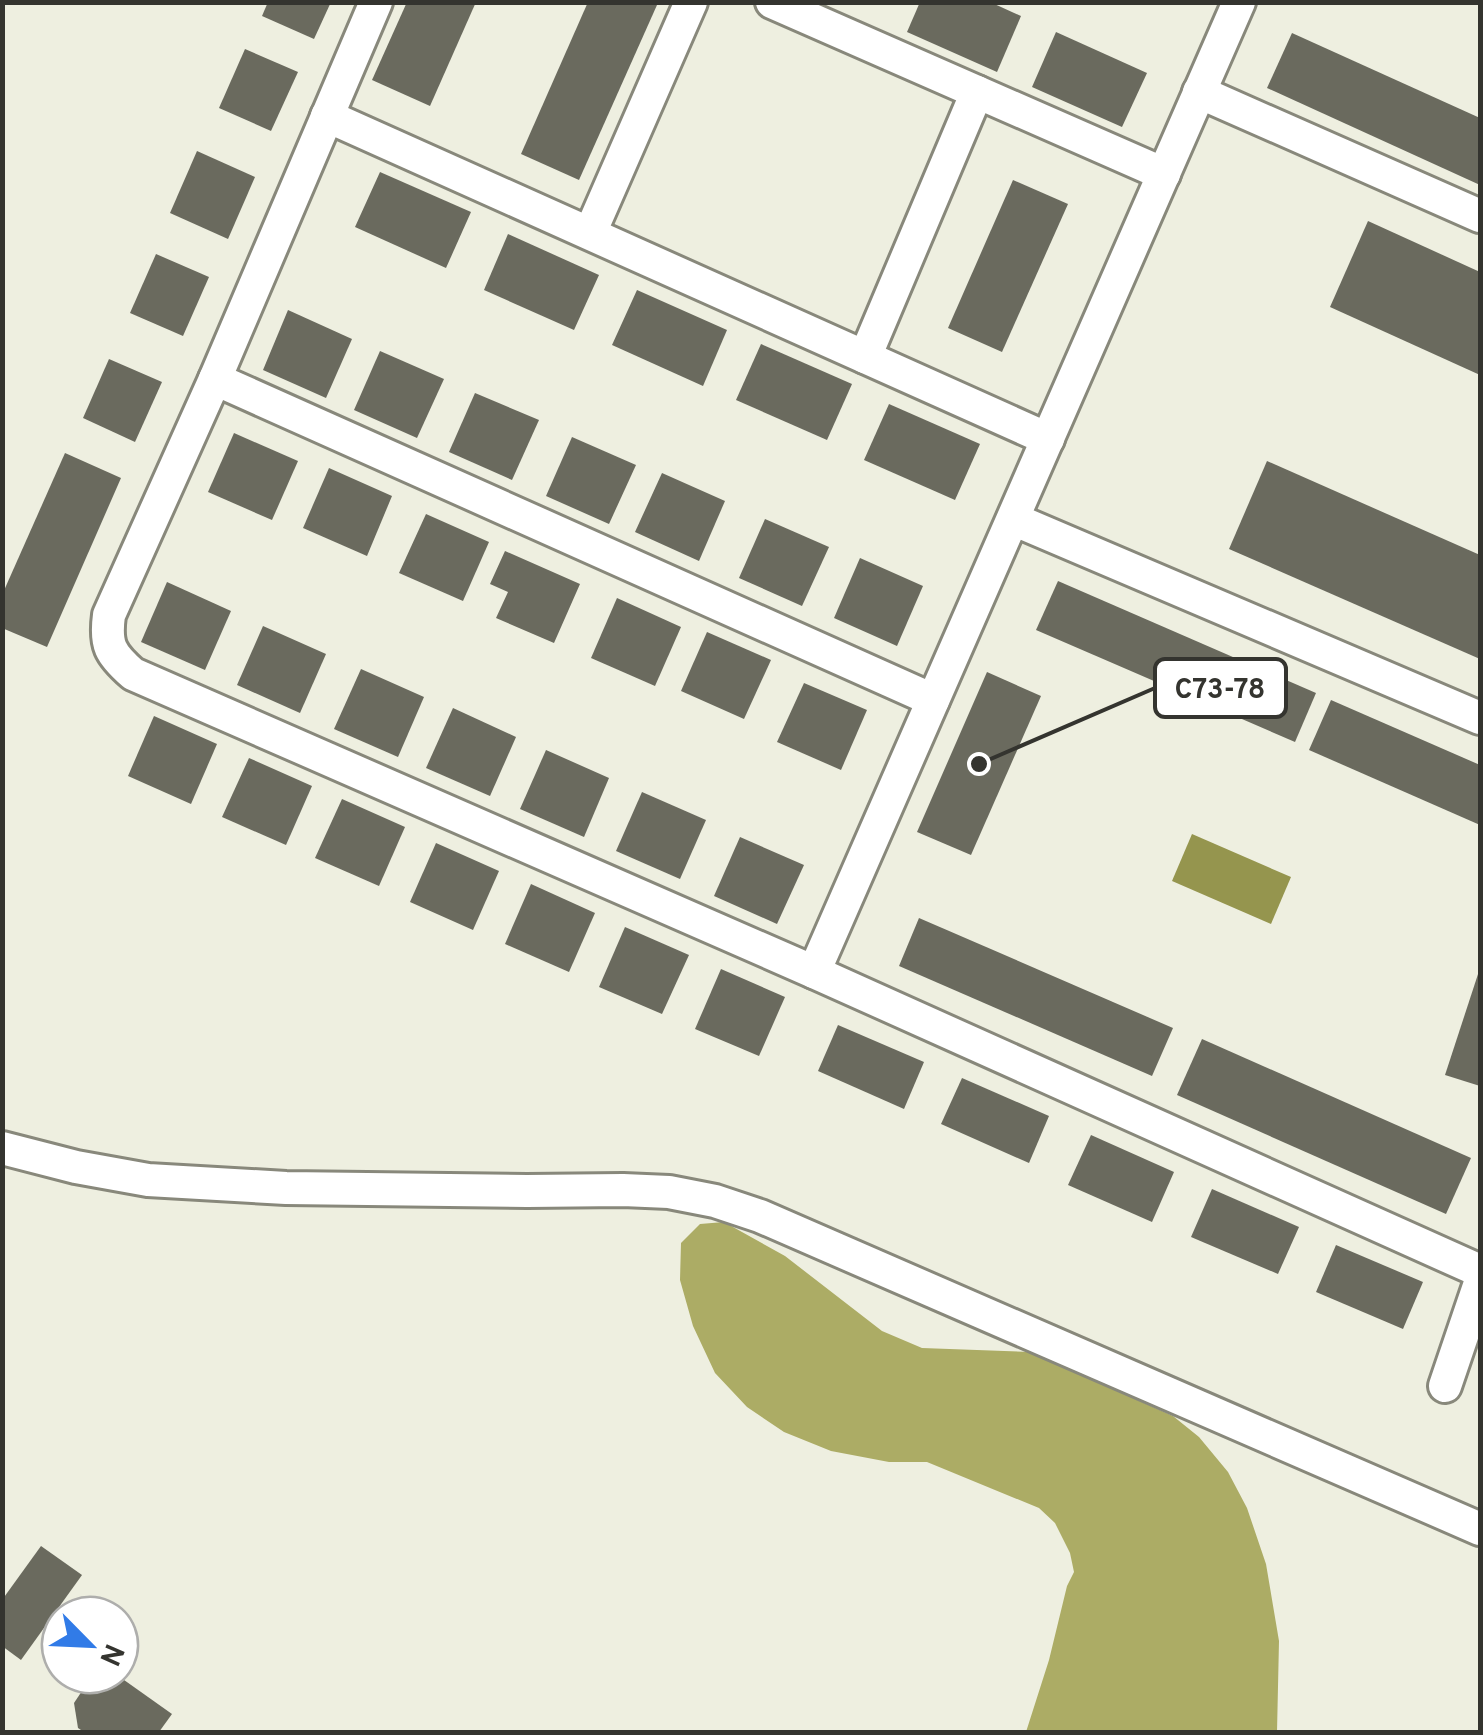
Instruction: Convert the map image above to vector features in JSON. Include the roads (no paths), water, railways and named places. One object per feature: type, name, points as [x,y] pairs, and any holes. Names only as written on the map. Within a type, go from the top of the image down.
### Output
[{"type":"street","points":[[376,2],[109,615],[106,634],[118,661],[133,674],[814,972],[1480,1271]]},
{"type":"street","points":[[590,233],[691,2]]},
{"type":"street","points":[[772,2],[1164,174]]},
{"type":"street","points":[[814,972],[1239,2]]},
{"type":"street","points":[[865,357],[977,92]]},
{"type":"street","points":[[1200,92],[1480,216]]},
{"type":"street","points":[[328,116],[1048,439]]},
{"type":"street","points":[[215,379],[934,700]]},
{"type":"street","points":[[1013,519],[1480,718]]},
{"type":"street","points":[[2,1148],[112,1175],[196,1184],[624,1190],[715,1200],[760,1216],[1480,1529]]},
{"type":"street","points":[[1445,1386],[1480,1282]]},
{"type":"place","name":"C73-78","points":[[979,764]]}]
